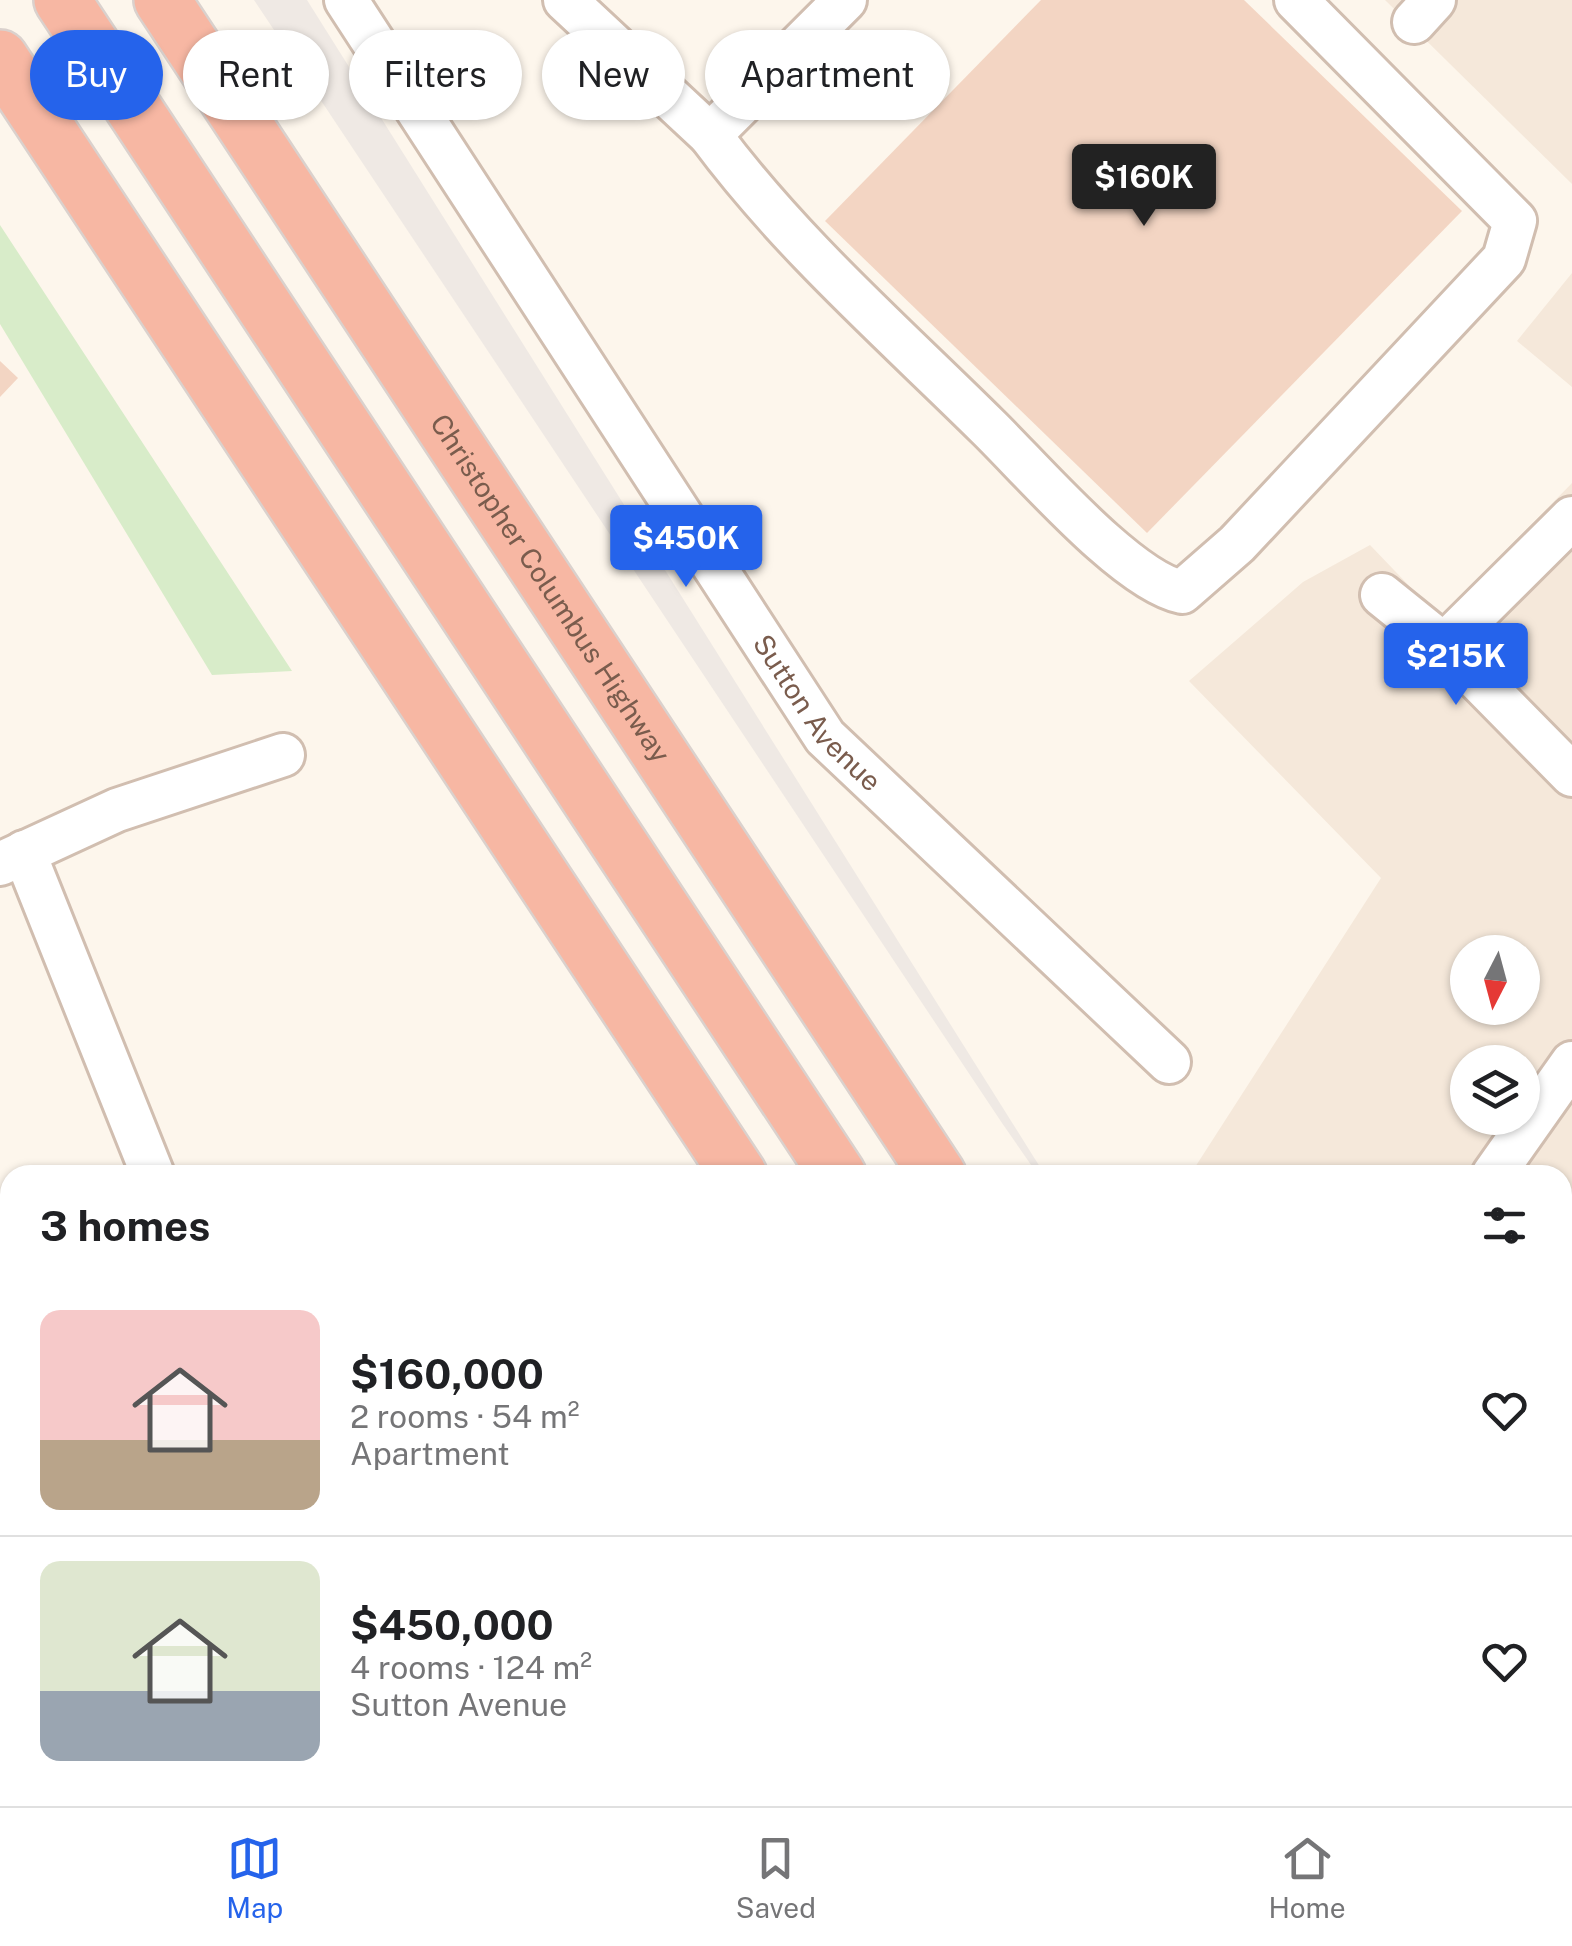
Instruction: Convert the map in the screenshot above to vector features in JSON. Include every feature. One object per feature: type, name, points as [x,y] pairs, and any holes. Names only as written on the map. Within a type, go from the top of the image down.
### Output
[{"type":"highway","points":[[62,0],[831,1165]]},
{"type":"highway","points":[[121,0],[215,129],[358,301]]},
{"type":"highway","name":"Christopher Columbus Highway","points":[[162,0],[931,1165]]},
{"type":"highway","points":[[0,58],[732,1165]]},
{"type":"street","name":"Sutton Avenue","points":[[346,0],[825,738],[1169,1062]]},
{"type":"street","points":[[565,0],[710,135],[812,256],[1080,518],[1151,581],[1182,592],[1237,544],[1504,259],[1513,238],[1515,221],[1296,0]]},
{"type":"street","points":[[710,135],[845,0]]},
{"type":"street","points":[[1444,646],[1572,518]]},
{"type":"street","points":[[1382,595],[1444,646],[1572,775]]},
{"type":"street","points":[[149,1165],[12,858],[117,810],[283,755]]},
{"type":"street","points":[[1500,1165],[1572,1063]]},
{"type":"shaded area","points":[[254,0],[307,0],[326,30],[274,30]]},
{"type":"shaded area","points":[[1385,0],[1572,0],[1572,184]]},
{"type":"shaded area","points":[[329,35],[349,67],[349,120],[382,120],[1039,1165],[1031,1165],[329,113]]},
{"type":"shaded area","points":[[1572,273],[1572,387],[1517,341]]},
{"type":"shaded area","points":[[1572,483],[1572,1165],[1196,1165],[1381,878],[1189,681],[1303,582],[1370,545],[1440,618]]},
{"type":"green space","points":[[0,225],[292,671],[212,675],[0,324]]},
{"type":"building","points":[[1041,0],[1244,0],[1462,211],[1147,533],[825,221],[924,120],[950,120],[950,93]]},
{"type":"building","points":[[0,361],[18,378],[0,397]]}]
